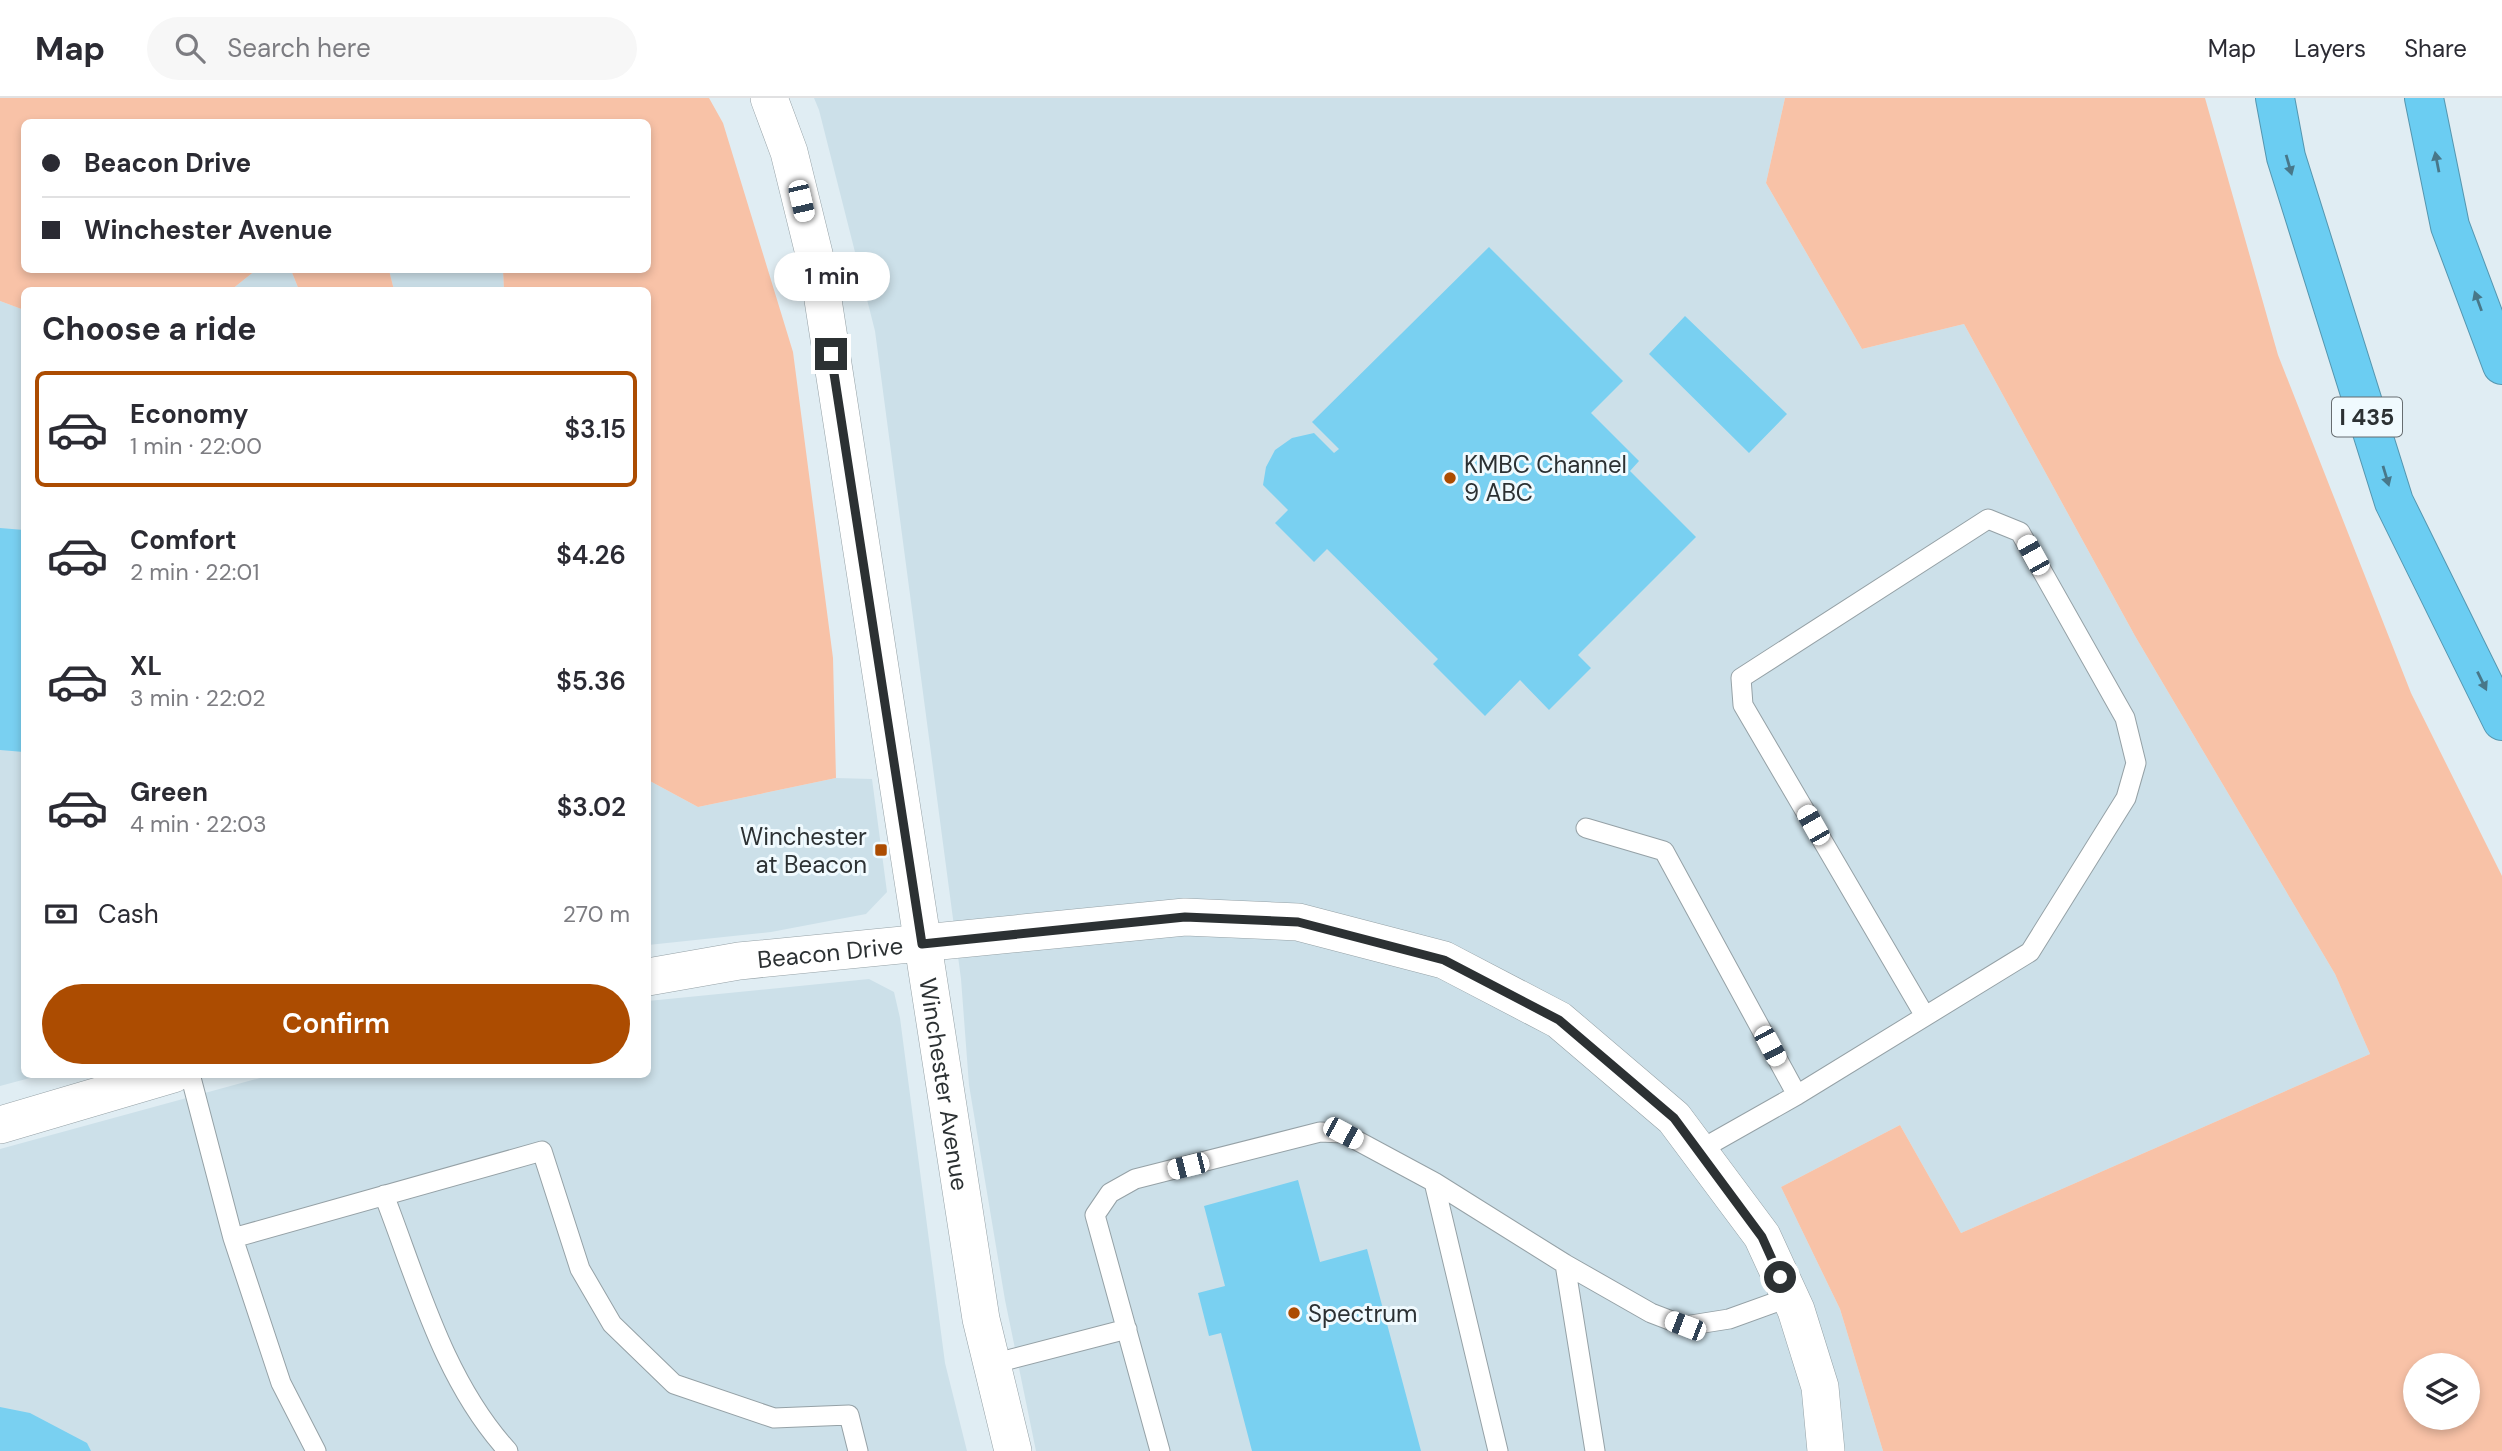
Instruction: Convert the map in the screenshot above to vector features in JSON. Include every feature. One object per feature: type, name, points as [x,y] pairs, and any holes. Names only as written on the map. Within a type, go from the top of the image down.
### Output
[{"type":"highway","name":"I 435","points":[[2275,98],[2286,157],[2394,502],[2502,721]]},
{"type":"highway","points":[[2424,98],[2450,226],[2502,365]]},
{"type":"street","name":"Winchester Avenue","points":[[769,98],[789,152],[819,274],[981,1319],[1013,1451]]},
{"type":"street","name":"Beacon Drive","points":[[651,976],[739,961],[1185,917],[1298,922],[1444,960],[1559,1020],[1674,1118],[1762,1237],[1796,1310],[1820,1387],[1826,1451]]},
{"type":"street","points":[[0,1125],[159,1078]]},
{"type":"lane","points":[[1698,1151],[1797,1095],[2030,952],[2126,798],[2136,763],[2125,718],[2020,532],[1989,519],[1741,678],[1743,705],[1924,1016]]},
{"type":"lane","points":[[1586,828],[1664,851],[1797,1095]]},
{"type":"lane","points":[[191,1078],[233,1238],[281,1383],[316,1451]]},
{"type":"lane","points":[[1160,1451],[1095,1215],[1110,1193],[1135,1180],[1320,1132],[1343,1133],[1434,1182],[1565,1264],[1651,1313],[1685,1326],[1729,1319],[1790,1297]]},
{"type":"lane","points":[[233,1238],[542,1151],[580,1269],[612,1324],[674,1384],[774,1418],[849,1415],[859,1451]]},
{"type":"lane","points":[[1434,1182],[1499,1451]]},
{"type":"lane","points":[[384,1195],[446,1356],[486,1427],[508,1451]]},
{"type":"lane","points":[[1565,1264],[1595,1451]]},
{"type":"lane","points":[[992,1364],[1127,1329]]},
{"type":"shaded area","points":[[0,98],[709,98],[723,123],[793,352],[833,658],[836,778],[698,807],[651,782],[651,287],[504,287],[503,273],[651,273],[651,119],[21,119],[21,273],[252,273],[235,287],[21,287],[21,309],[0,301]]},
{"type":"shaded area","points":[[814,98],[1785,98],[1766,183],[1862,349],[1964,324],[2135,636],[2335,974],[2370,1054],[1961,1233],[1900,1125],[1781,1187],[1840,1309],[1883,1451],[1036,1451],[1005,1300],[969,1085],[961,979],[875,331]]},
{"type":"shaded area","points":[[1785,98],[2205,98],[2278,355],[2411,693],[2502,876],[2502,1451],[1883,1451],[1840,1309],[1781,1187],[1900,1125],[1961,1233],[2370,1054],[2335,974],[2135,636],[1964,324],[1862,349],[1766,183]]},
{"type":"shaded area","points":[[252,273],[292,273],[298,287],[235,287]]},
{"type":"shaded area","points":[[292,273],[390,273],[393,287],[298,287]]},
{"type":"shaded area","points":[[390,273],[503,273],[504,287],[393,287]]},
{"type":"shaded area","points":[[0,301],[21,309],[21,1078],[30,1078],[0,1086]]},
{"type":"shaded area","points":[[836,778],[872,779],[887,892],[866,914],[771,932],[651,945],[651,782],[698,807]]},
{"type":"shaded area","points":[[869,979],[894,992],[900,1018],[945,1363],[967,1451],[0,1451],[0,1149],[260,1078],[651,1078],[651,1001]]},
{"type":"building","name":"KMBC Channel 9 ABC","points":[[1489,247],[1623,381],[1591,413],[1639,461],[1630,471],[1696,537],[1578,655],[1591,668],[1549,710],[1520,680],[1485,716],[1433,664],[1438,659],[1327,549],[1314,562],[1275,523],[1288,510],[1263,485],[1266,467],[1275,450],[1292,438],[1314,433],[1334,453],[1339,449],[1312,422]]},
{"type":"building","points":[[1685,316],[1787,414],[1749,453],[1649,354]]},
{"type":"building","points":[[0,528],[21,530],[21,752],[0,750]]},
{"type":"building","name":"Spectrum","points":[[1298,1180],[1320,1262],[1367,1249],[1421,1451],[1252,1451],[1221,1333],[1209,1336],[1198,1293],[1225,1286],[1204,1206]]},
{"type":"building","points":[[0,1407],[30,1413],[87,1443],[91,1451],[0,1451]]},
{"type":"place","name":"KMBC Channel 9 ABC","points":[[1450,478]]},
{"type":"place","name":"Winchester at Beacon","points":[[881,850]]},
{"type":"place","name":"Spectrum","points":[[1294,1313]]},
{"type":"route","points":[[831,354],[922,944],[1185,917],[1298,922],[1444,960],[1559,1020],[1674,1118],[1762,1237],[1780,1277]]}]
